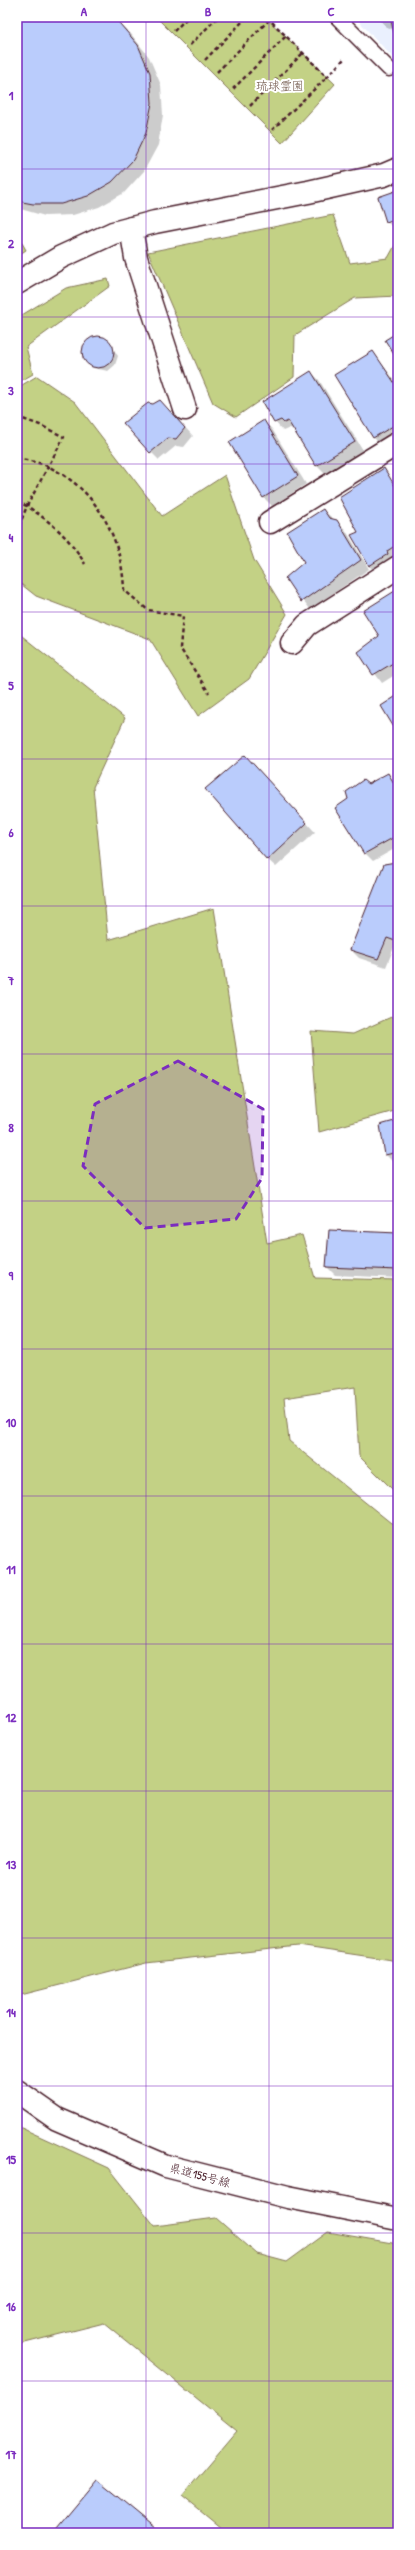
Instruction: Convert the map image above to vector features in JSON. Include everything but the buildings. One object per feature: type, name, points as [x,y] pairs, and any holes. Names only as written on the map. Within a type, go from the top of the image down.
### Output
[{"type":"street","points":[[17,283],[61,257],[113,233],[384,175],[398,169]]},
{"type":"street","points":[[131,228],[136,258],[185,408]]},
{"type":"street","points":[[270,522],[398,444]]},
{"type":"street","points":[[292,643],[307,625],[398,567]]},
{"type":"street","name":"県道155号線","points":[[17,2091],[57,2119],[166,2166],[288,2197],[398,2219]]},
{"type":"lane","points":[[337,17],[389,69]]},
{"type":"path","points":[[174,31],[188,17]]},
{"type":"path","points":[[190,45],[218,17]]},
{"type":"path","points":[[205,60],[247,17]]},
{"type":"path","points":[[217,72],[268,18],[327,77]]},
{"type":"path","points":[[233,89],[286,36]]},
{"type":"path","points":[[272,130],[361,42]]},
{"type":"path","points":[[250,106],[303,53]]},
{"type":"path","points":[[17,417],[40,425],[64,437],[47,466],[27,506],[17,531]]},
{"type":"path","points":[[17,458],[47,466],[74,485],[100,510],[116,540],[123,569],[124,590],[148,610],[183,616],[180,648],[209,693]]},
{"type":"path","points":[[17,502],[27,506],[54,525],[74,545],[85,564]]},
{"type":"highlighted area","points":[[178,1061],[263,1109],[262,1178],[236,1219],[145,1228],[83,1166],[95,1104]]},
{"type":"shaded area","points":[[355,17],[398,17],[398,63]]},
{"type":"green space","name":"琉球霊園","points":[[156,17],[265,17],[335,84],[282,143]]},
{"type":"green space","points":[[333,215],[350,263],[388,258],[398,240],[398,296],[355,298],[295,335],[294,377],[236,417],[213,403],[148,252]]},
{"type":"green space","points":[[17,234],[26,250],[17,256]]},
{"type":"green space","points":[[108,279],[110,286],[26,347],[33,374],[17,383],[17,318],[66,288]]},
{"type":"green space","points":[[37,376],[75,402],[162,516],[225,475],[254,560],[287,614],[249,679],[198,716],[150,639],[36,596],[17,581],[17,388]]},
{"type":"green space","points":[[17,632],[125,718],[93,787],[108,940],[214,908],[267,1243],[302,1235],[315,1278],[398,1280],[398,1495],[359,1456],[355,1387],[284,1398],[289,1441],[391,1523],[398,1524],[398,1961],[298,1946],[146,1963],[17,1996]]},
{"type":"green space","points":[[398,1014],[398,1110],[319,1132],[311,1031],[353,1034]]},
{"type":"green space","points":[[17,2126],[109,2168],[155,2226],[216,2218],[257,2254],[287,2262],[328,2232],[398,2244],[398,2533],[227,2533],[182,2496],[237,2431],[104,2323],[17,2345]]}]
